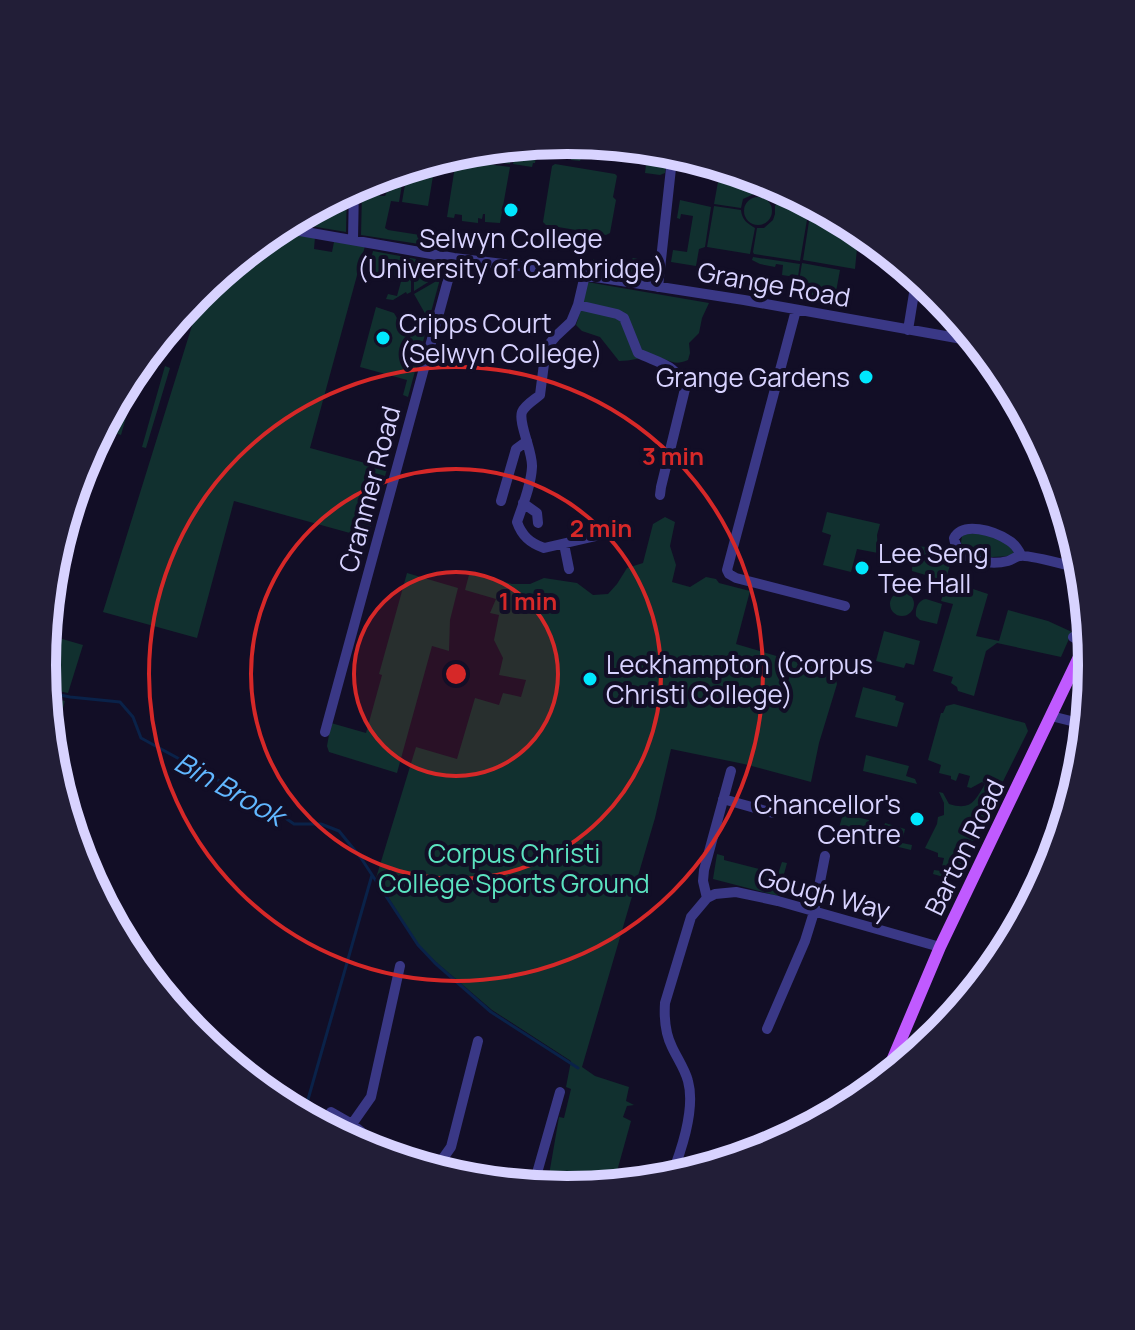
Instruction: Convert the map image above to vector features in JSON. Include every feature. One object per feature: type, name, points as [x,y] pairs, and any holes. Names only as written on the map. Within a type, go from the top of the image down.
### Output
[{"type":"main road","name":"Barton Road","points":[[892,1060],[940,947],[1046,719],[1079,657]]},
{"type":"street","points":[[658,287],[671,164]]},
{"type":"street","points":[[353,240],[354,200]]},
{"type":"street","name":"Grange Road","points":[[298,231],[454,258],[585,275],[961,339]]},
{"type":"street","name":"Cranmer Road","points":[[325,732],[454,258]]},
{"type":"street","points":[[585,275],[571,322],[546,348],[540,395],[523,411],[521,418],[532,452],[532,469],[517,522],[525,538],[544,548],[605,534]]},
{"type":"street","points":[[908,330],[915,289]]},
{"type":"street","points":[[578,305],[624,318],[638,353],[669,367],[682,378],[685,389],[660,495]]},
{"type":"street","points":[[796,310],[727,570],[736,578],[845,606]]},
{"type":"street","points":[[501,501],[516,449],[527,441]]},
{"type":"street","points":[[523,503],[537,513],[538,523]]},
{"type":"street","points":[[1021,555],[1008,539],[975,529],[959,531],[954,538],[960,553],[971,558],[1008,561],[1021,555],[1069,566]]},
{"type":"street","points":[[564,544],[569,569]]},
{"type":"street","points":[[1073,637],[1078,638]]},
{"type":"street","points":[[1046,719],[1076,723]]},
{"type":"street","points":[[675,1165],[688,1122],[690,1094],[689,1081],[665,1027],[665,1003],[691,917],[707,898],[704,870],[731,771]]},
{"type":"street","points":[[723,799],[767,808]]},
{"type":"street","points":[[767,1029],[776,1018],[805,941],[826,856]]},
{"type":"street","name":"Gough Way","points":[[707,898],[736,892],[940,947]]},
{"type":"street","points":[[352,1124],[371,1097],[400,966]]},
{"type":"street","points":[[441,1161],[451,1147],[478,1041]]},
{"type":"street","points":[[536,1175],[560,1092]]},
{"type":"street","points":[[331,1112],[367,1136]]},
{"type":"green space","points":[[571,154],[583,154],[580,161],[571,160]]},
{"type":"green space","points":[[536,155],[532,167],[513,164],[515,157]]},
{"type":"green space","points":[[511,157],[510,164],[483,161]]},
{"type":"green space","points":[[473,162],[510,167],[500,223],[485,222],[485,214],[482,219],[478,218],[478,223],[462,221],[462,215],[447,217],[455,166]]},
{"type":"green space","points":[[654,162],[666,163],[665,173],[645,173],[646,165],[651,166]]},
{"type":"green space","points":[[555,164],[617,176],[610,233],[606,235],[543,222],[552,166]]},
{"type":"green space","points":[[434,171],[428,206],[402,202],[406,180]]},
{"type":"green space","points":[[719,177],[761,191],[743,199],[741,208],[714,204]]},
{"type":"green space","points":[[403,181],[399,202],[391,201],[385,228],[420,235],[419,244],[361,235],[362,197],[369,193],[385,196],[390,192],[389,187]]},
{"type":"green space","points":[[758,197],[768,201],[772,211],[768,221],[758,225],[748,221],[744,211],[748,201]]},
{"type":"green space","points":[[779,199],[808,214],[800,261],[753,252],[757,228],[764,228],[773,220]]},
{"type":"green space","points":[[680,200],[711,207],[705,247],[699,249],[696,266],[671,262],[673,250],[687,252],[693,216],[681,214],[680,219],[677,218]]},
{"type":"green space","points":[[347,203],[346,232],[307,225]]},
{"type":"green space","points":[[714,206],[741,210],[745,221],[755,228],[750,254],[707,247]]},
{"type":"green space","points":[[810,215],[857,244],[855,269],[803,260]]},
{"type":"green space","points":[[294,233],[315,237],[314,249],[332,252],[334,242],[365,246],[310,448],[387,469],[368,538],[234,501],[197,638],[103,612],[195,314],[230,280]]},
{"type":"green space","points":[[373,251],[416,259],[411,273],[411,292],[393,300],[386,299],[388,294],[397,296],[402,278],[381,272],[379,279],[367,275]]},
{"type":"green space","points":[[753,257],[800,264],[795,295],[792,296],[795,277],[782,275],[783,265],[760,264],[752,260]]},
{"type":"green space","points":[[633,258],[638,259],[638,264],[654,266],[653,278],[592,269],[593,259],[627,264]]},
{"type":"green space","points":[[419,259],[444,263],[441,274],[414,291],[414,273]]},
{"type":"green space","points":[[802,263],[840,270],[835,297],[797,294]]},
{"type":"green space","points":[[440,279],[408,397],[403,395],[407,380],[360,367],[376,307],[394,313],[404,330],[427,317],[414,294]]},
{"type":"green space","points":[[587,282],[709,303],[699,333],[689,343],[688,360],[674,362],[654,357],[619,361],[600,337],[582,331],[576,325]]},
{"type":"green space","points":[[165,366],[170,368],[146,448],[142,447]]},
{"type":"green space","points":[[124,412],[127,414],[121,435],[113,432]]},
{"type":"green space","points":[[827,512],[880,524],[878,553],[857,549],[851,572],[823,565],[831,535],[822,532]]},
{"type":"green space","name":"Corpus Christi College Sports Ground","points":[[665,517],[675,522],[670,546],[676,565],[672,582],[690,587],[706,577],[750,591],[736,644],[834,673],[837,684],[811,782],[671,749],[655,818],[582,1067],[595,1076],[629,1087],[626,1101],[634,1105],[627,1106],[623,1117],[631,1121],[616,1174],[549,1175],[559,1117],[564,1118],[571,1089],[566,1087],[571,1061],[492,1010],[436,962],[418,944],[376,878],[416,747],[457,759],[475,698],[499,705],[503,693],[521,697],[526,680],[499,675],[503,658],[494,640],[499,615],[490,613],[496,599],[465,590],[470,571],[512,584],[530,584],[544,578],[577,583],[593,595],[608,594],[627,568],[643,563],[653,524]]},
{"type":"green space","points":[[984,534],[1007,542],[1014,553],[992,557],[978,555],[961,543],[962,535]]},
{"type":"green space","points":[[951,545],[954,552],[944,585],[935,582],[936,578],[912,571],[913,546],[944,548]]},
{"type":"green space","points":[[407,573],[458,588],[450,620],[449,651],[432,646],[397,773],[329,752],[327,746],[331,723],[366,733]]},
{"type":"green space","points":[[954,586],[988,594],[976,636],[999,641],[1008,610],[1048,621],[1072,632],[1061,657],[997,643],[986,651],[974,696],[958,691],[951,683],[953,677],[933,671],[953,604],[941,601],[944,591],[952,591]]},
{"type":"green space","points":[[902,592],[911,595],[914,604],[911,613],[902,616],[893,613],[890,604],[893,595]]},
{"type":"green space","points":[[926,599],[942,604],[937,624],[916,616],[918,605]]},
{"type":"green space","points":[[884,631],[920,641],[914,665],[906,663],[904,668],[876,661]]},
{"type":"green space","points":[[57,637],[83,645],[68,693],[57,691]]},
{"type":"green space","points":[[863,687],[896,696],[895,700],[904,703],[897,727],[855,717]]},
{"type":"green space","points":[[57,699],[65,701],[62,711],[73,797],[60,732]]},
{"type":"green space","points":[[954,704],[1025,723],[1028,731],[954,880],[933,874],[934,870],[941,871],[944,858],[925,848],[938,817],[944,815],[944,803],[939,792],[943,793],[949,804],[962,806],[972,803],[985,784],[982,782],[967,787],[970,776],[959,773],[956,781],[939,773],[941,765],[928,760],[941,713],[946,706]]},
{"type":"green space","points":[[866,755],[909,766],[906,776],[915,779],[917,784],[863,771]]},
{"type":"green space","points":[[843,814],[869,820],[866,834],[881,837],[885,823],[905,829],[902,843],[912,845],[911,850],[822,827],[822,824],[839,828]]},
{"type":"green space","points":[[717,854],[724,856],[724,860],[778,874],[782,862],[787,863],[778,896],[713,879]]},
{"type":"waterway","name":"Bin Brook","points":[[57,694],[120,702],[133,717],[141,738],[294,824],[321,824],[339,831],[361,858],[418,945],[435,963],[491,1012],[578,1068]]},
{"type":"waterway","points":[[307,1105],[372,875]]},
{"type":"place","name":"Selwyn College (University of Cambridge)","points":[[511,210]]},
{"type":"place","name":"Cripps Court (Selwyn College)","points":[[383,338]]},
{"type":"place","name":"Grange Gardens","points":[[866,377]]},
{"type":"place","name":"Lee Seng Tee Hall","points":[[862,568]]},
{"type":"place","name":"Leckhampton (Corpus Christi College)","points":[[590,679]]},
{"type":"place","name":"Chancellor's Centre","points":[[917,819]]}]
